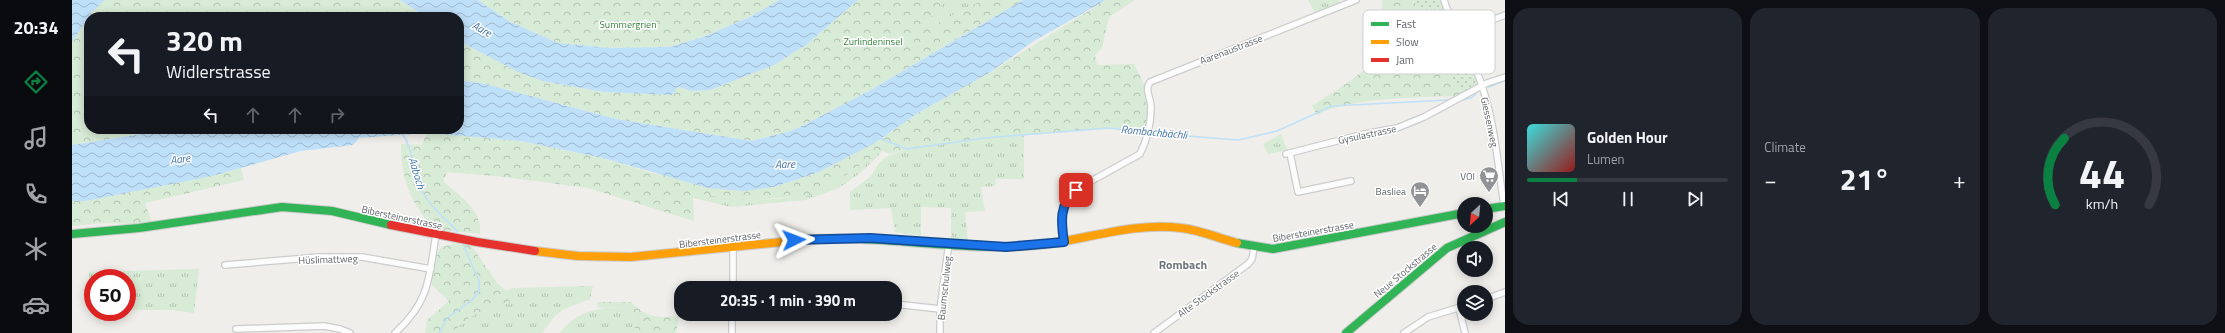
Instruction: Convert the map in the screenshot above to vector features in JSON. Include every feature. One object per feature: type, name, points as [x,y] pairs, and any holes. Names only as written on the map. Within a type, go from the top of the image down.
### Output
[{"type":"main road","points":[[1493,208],[1505,206]]},
{"type":"main road","name":"Bibersteinerstrasse","points":[[72,234],[120,230],[252,210],[291,207],[322,210],[436,234],[539,251],[600,257],[665,256],[794,240],[850,238],[1009,247],[1064,242],[1149,228],[1174,227],[1205,232],[1241,246],[1273,249],[1457,214]]},
{"type":"main road","name":"Neue Stockstrasse","points":[[1346,333],[1446,248],[1505,222]]},
{"type":"street","name":"Aarenaustrasse","points":[[1064,242],[1062,213],[1068,196],[1140,154],[1148,128],[1151,106],[1147,91],[1151,81],[1356,0]]},
{"type":"street","name":"Giessenweg","points":[[1444,0],[1448,10]]},
{"type":"street","points":[[1495,19],[1505,15]]},
{"type":"street","name":"Giessenweg","points":[[1477,74],[1482,85],[1493,133],[1505,206]]},
{"type":"street","name":"Gysulastrasse","points":[[1351,181],[1298,192],[1288,153],[1361,135],[1397,128],[1424,118],[1482,85],[1505,77]]},
{"type":"street","points":[[395,333],[419,307],[426,291],[436,234]]},
{"type":"street","name":"Baumschulweg","points":[[940,333],[940,309],[949,243]]},
{"type":"street","points":[[733,247],[733,281]]},
{"type":"street","name":"Alte Stockstrasse","points":[[1154,333],[1248,264],[1252,259],[1254,248]]},
{"type":"street","name":"Hüslimattweg","points":[[225,266],[320,257],[362,257],[431,269]]},
{"type":"street","points":[[1493,296],[1505,292]]},
{"type":"street","points":[[902,305],[940,309]]},
{"type":"street","points":[[1404,333],[1428,317],[1457,308]]},
{"type":"street","points":[[732,321],[732,333]]},
{"type":"street","points":[[1464,321],[1465,333]]},
{"type":"street","points":[[236,329],[324,326],[340,329],[350,333]]},
{"type":"green space","points":[[105,0],[400,0],[418,12],[92,12]]},
{"type":"green space","name":"Summergrien","points":[[478,0],[779,0],[752,16],[703,37],[669,47],[609,48],[558,43],[509,21]]},
{"type":"green space","name":"Zurlindeninsel","points":[[858,0],[946,0],[926,22],[935,24],[983,0],[1023,0],[869,91],[794,130],[752,141],[616,119],[486,84],[464,81],[464,44],[518,72],[542,81],[604,92],[672,95],[678,87],[692,91],[710,90],[774,65],[806,45]]},
{"type":"green space","points":[[946,0],[983,0],[935,24],[926,22]]},
{"type":"green space","points":[[1106,0],[1135,0],[1109,17],[1102,48],[1095,55],[1097,65],[1134,64],[1142,79],[1148,97],[1150,106],[1149,123],[1144,131],[1108,128],[985,138],[907,149],[889,154],[883,151],[832,184],[809,196],[752,200],[718,197],[696,192],[693,198],[694,221],[588,188],[505,177],[447,172],[443,181],[474,210],[480,225],[480,234],[435,229],[420,211],[409,191],[405,180],[401,156],[401,144],[422,145],[427,134],[439,134],[521,141],[603,158],[655,174],[774,187],[819,172],[873,144],[918,113],[989,73]]},
{"type":"green space","points":[[1308,0],[1339,0],[1340,3],[1315,13]]},
{"type":"green space","points":[[1382,0],[1414,0],[1419,10],[1382,10]]},
{"type":"green space","points":[[1414,0],[1444,0],[1448,10],[1419,10]]},
{"type":"green space","points":[[84,24],[84,134],[141,134],[72,145],[72,42]]},
{"type":"green space","points":[[1363,71],[1363,74],[1450,74],[1465,96],[1367,101],[1330,109],[1317,115],[1312,106]]},
{"type":"green space","points":[[1450,74],[1477,74],[1482,85],[1465,96]]},
{"type":"green space","points":[[1281,134],[1287,150],[1268,154],[1263,144]]},
{"type":"green space","points":[[1024,135],[1024,179],[995,179],[996,186],[981,187],[985,211],[965,212],[968,240],[951,239],[951,208],[921,207],[921,236],[895,232],[891,208],[850,210],[850,192],[871,176],[879,163],[888,156],[907,149],[985,138]]},
{"type":"green space","points":[[879,152],[880,154],[860,173],[839,188],[806,200],[731,207],[693,198],[696,192],[730,198],[766,200],[801,195],[833,183]]},
{"type":"green space","points":[[241,168],[244,180],[145,203],[153,225],[104,223],[72,226],[72,201],[86,201]]},
{"type":"green space","points":[[454,244],[471,245],[497,283],[507,291],[510,303],[479,313],[465,321],[454,333],[425,333],[427,320],[449,301],[432,285],[433,260],[441,247]]},
{"type":"green space","points":[[199,269],[194,313],[173,310],[136,310],[136,271]]},
{"type":"green space","points":[[593,286],[590,299],[564,309],[555,316],[542,333],[454,333],[471,317],[486,310],[510,303],[507,291],[512,288]]},
{"type":"green space","points":[[597,302],[631,302],[642,311],[653,316],[674,316],[674,321],[678,321],[676,333],[636,333],[633,315],[625,307],[598,308]]},
{"type":"green space","points":[[625,307],[633,315],[636,333],[560,333],[574,319],[581,315],[606,308]]},
{"type":"water","points":[[72,0],[105,0],[92,12],[84,12],[84,24],[72,42]]},
{"type":"water","name":"Aare","points":[[400,0],[478,0],[509,21],[558,43],[609,48],[669,47],[703,37],[752,16],[779,0],[858,0],[806,45],[774,65],[710,90],[692,91],[678,87],[672,95],[604,92],[542,81],[518,72],[464,44],[464,12],[418,12]]},
{"type":"water","name":"Aare","points":[[1023,0],[1106,0],[1034,41],[989,73],[918,113],[873,144],[819,172],[774,187],[744,191],[708,188],[603,158],[521,141],[439,134],[464,134],[464,81],[486,84],[616,119],[752,141],[794,130],[869,91]]},
{"type":"water","name":"Aare","points":[[141,134],[413,134],[359,138],[353,145],[301,151],[212,176],[86,201],[72,201],[72,145]]},
{"type":"waterway","name":"Rombachbächli","points":[[1489,87],[1504,81]]},
{"type":"waterway","name":"Rombachbächli","points":[[1463,100],[1471,98],[1476,94]]},
{"type":"waterway","name":"Rombachbächli","points":[[1149,133],[1238,140],[1277,131],[1332,106],[1448,100]]},
{"type":"waterway","name":"Rombachbächli","points":[[879,138],[907,149],[985,138],[1109,128],[1145,132]]},
{"type":"waterway","name":"Aabach","points":[[403,134],[409,146],[418,182],[424,195],[458,232]]},
{"type":"waterway","name":"Aabach","points":[[439,333],[447,318],[471,301],[479,291],[479,281],[463,244]]},
{"type":"traffic: fast","points":[[1493,208],[1505,206]]},
{"type":"traffic: fast","points":[[72,234],[139,228],[282,207],[332,211],[391,225]]},
{"type":"traffic: fast","points":[[1237,243],[1273,249],[1457,214]]},
{"type":"traffic: fast","points":[[1346,333],[1447,248],[1505,222]]},
{"type":"traffic: fast","points":[[802,240],[863,239],[986,247],[1047,244]]},
{"type":"traffic: slow","points":[[1047,244],[1148,227],[1195,230],[1237,243]]},
{"type":"traffic: slow","points":[[535,251],[578,256],[631,257],[802,240]]},
{"type":"traffic: jam","points":[[391,225],[477,242],[535,251]]},
{"type":"place","name":"VOI","points":[[1489,193]]},
{"type":"place","name":"Basliea","points":[[1420,208]]},
{"type":"district","name":"Rombach","points":[[1183,265]]},
{"type":"route","points":[[794,240],[870,238],[1006,247],[1064,242],[1062,213],[1064,202],[1068,196],[1076,190]]}]
